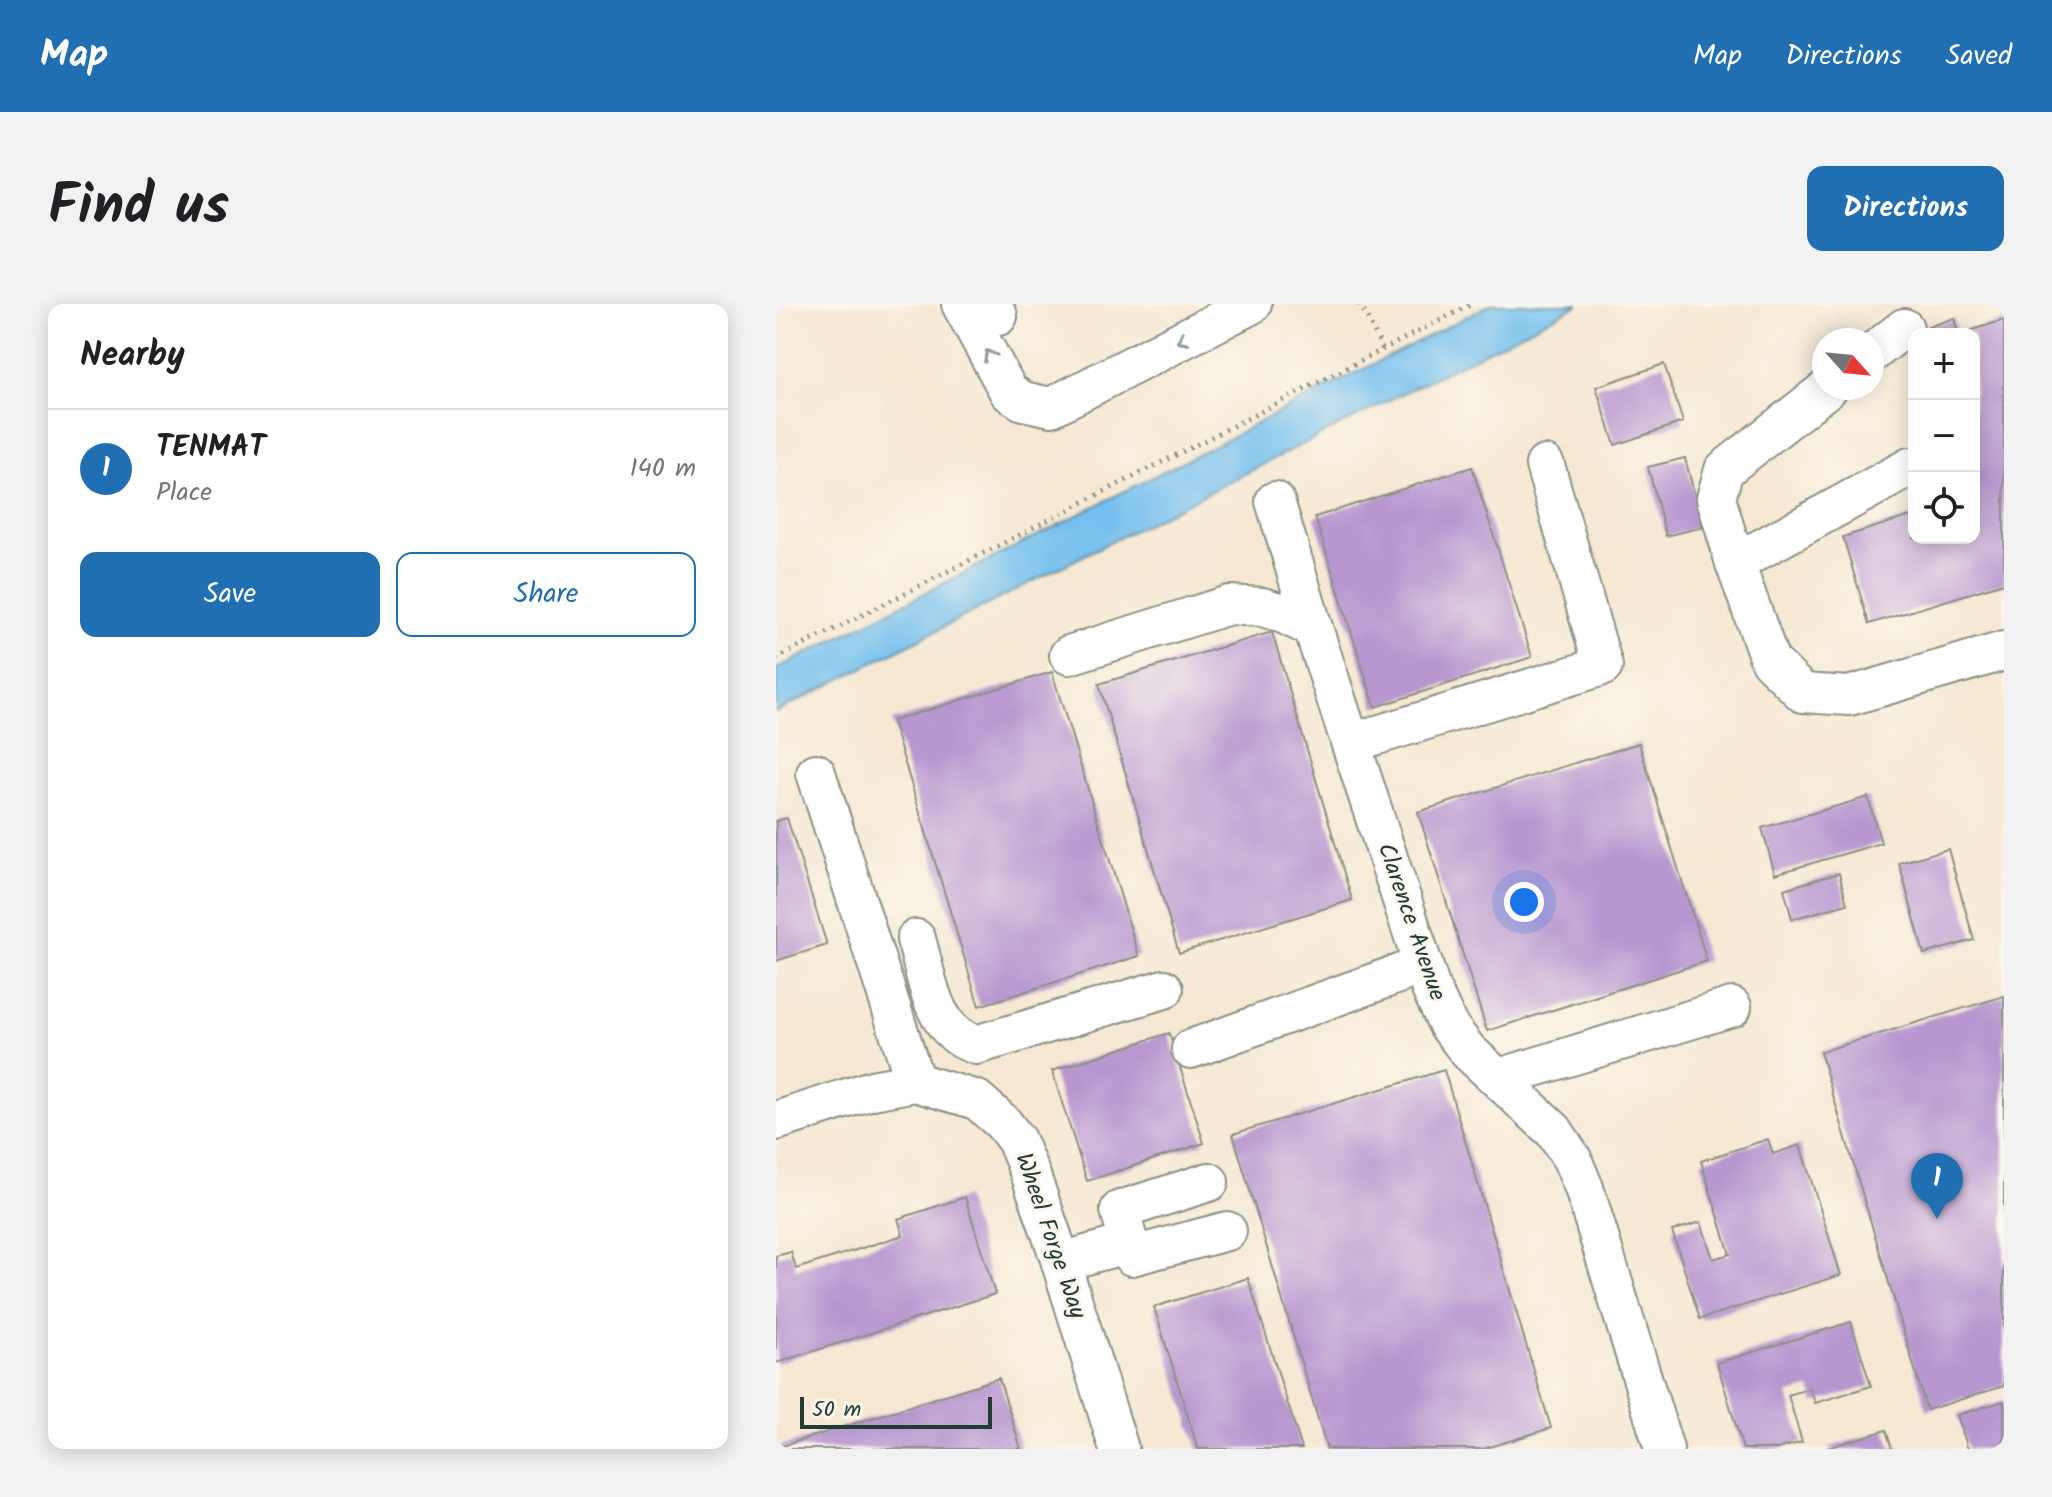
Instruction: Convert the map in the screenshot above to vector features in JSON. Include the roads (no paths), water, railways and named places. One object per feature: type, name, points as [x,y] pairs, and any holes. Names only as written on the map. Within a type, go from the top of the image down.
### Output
[{"type":"street","points":[[961,304],[1009,392],[1023,401],[1051,407],[1252,304]]},
{"type":"street","points":[[1884,344],[1904,328]]},
{"type":"street","points":[[1813,400],[1724,470],[1716,498],[1735,563],[1770,661],[1803,693],[1849,696],[2004,651]]},
{"type":"street","points":[[1351,743],[1603,666],[1545,465]]},
{"type":"street","points":[[1735,563],[1908,468]]},
{"type":"street","name":"Clarence Avenue","points":[[1275,501],[1423,965],[1448,1025],[1468,1051],[1554,1131],[1572,1159],[1664,1449]]},
{"type":"street","points":[[1069,655],[1229,605],[1262,607],[1313,628]]},
{"type":"street","points":[[816,773],[915,1082]]},
{"type":"street","points":[[916,939],[938,1015],[949,1032],[976,1045],[1164,989]]},
{"type":"street","points":[[1191,1049],[1423,965]]},
{"type":"street","points":[[890,1002],[931,992]]},
{"type":"street","points":[[1499,1078],[1732,1007]]},
{"type":"street","name":"Wheel Forge Way","points":[[776,1121],[872,1090],[915,1082],[977,1100],[1010,1131],[1031,1176],[1061,1262],[1119,1449]]},
{"type":"street","points":[[1209,1182],[1120,1210],[1132,1256],[1227,1231]]},
{"type":"street","points":[[1061,1262],[1129,1243]]},
{"type":"water","points":[[1491,304],[1579,304],[776,712],[776,669]]},
{"type":"place","name":"TENMAT","points":[[1937,1219]]}]
